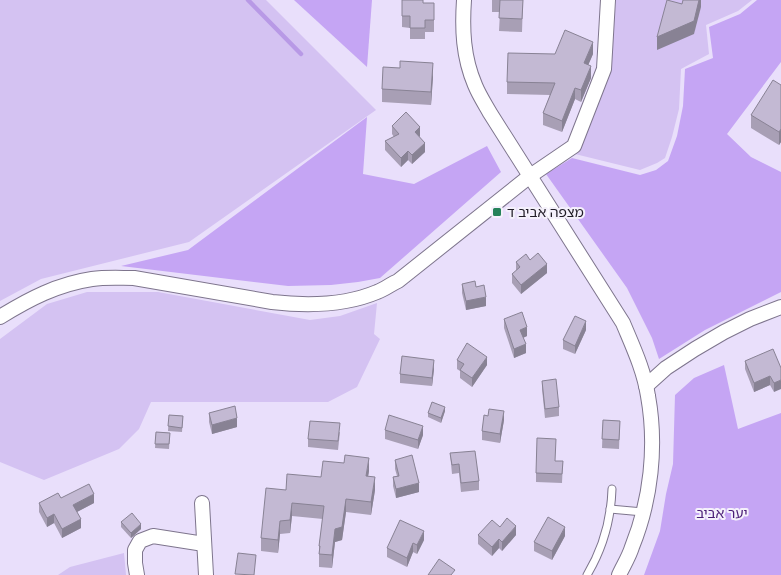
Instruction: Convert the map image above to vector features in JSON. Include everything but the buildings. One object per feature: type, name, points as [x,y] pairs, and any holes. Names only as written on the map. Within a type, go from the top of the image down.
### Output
[{"type":"street","points":[[464,0],[463,39],[467,62],[475,86],[490,113],[623,323],[636,354],[646,386],[652,424],[649,487],[632,548],[619,575]]},
{"type":"street","points":[[0,317],[48,291],[71,283],[93,279],[134,278],[272,302],[294,304],[330,304],[378,292],[398,281],[530,176],[574,146],[604,69],[608,0]]},
{"type":"street","points":[[646,386],[666,368],[709,341],[750,320],[781,308]]},
{"type":"street","points":[[202,503],[206,575]]},
{"type":"street","points":[[137,575],[135,550],[140,541],[152,536],[204,544]]},
{"type":"lane","points":[[587,575],[596,560],[606,529],[612,502],[612,489]]},
{"type":"lane","points":[[610,509],[643,512]]},
{"type":"shaded area","points":[[0,0],[266,0],[376,110],[189,242],[41,279],[0,301]]},
{"type":"shaded area","points":[[616,0],[752,0],[738,11],[706,25],[709,54],[681,69],[679,109],[665,158],[640,170],[575,154],[602,93],[612,43]]},
{"type":"shaded area","points":[[87,292],[158,292],[310,320],[340,316],[377,303],[374,334],[380,339],[357,387],[328,402],[151,402],[139,429],[119,449],[44,480],[0,462],[0,339],[47,304]]},
{"type":"shaded area","points":[[124,553],[126,575],[58,575],[70,567]]},
{"type":"green space","points":[[294,0],[372,0],[367,67]]},
{"type":"green space","points":[[757,0],[781,0],[781,62],[727,134],[751,157],[781,172],[781,292],[705,330],[659,359],[652,338],[627,288],[546,174],[572,158],[640,175],[656,170],[668,161],[677,136],[683,106],[685,69],[713,58],[709,27],[740,14]]},
{"type":"green space","points":[[367,117],[363,174],[414,184],[487,146],[501,172],[380,278],[331,285],[288,286],[121,266],[188,250]]},
{"type":"green space","name":"יער אביב","points":[[724,365],[738,429],[781,413],[781,575],[644,575],[660,531],[673,464],[675,395],[694,378]]},
{"type":"waterway","points":[[248,0],[301,54]]},
{"type":"place","name":"מצפה אביב ד","points":[[497,212]]}]
